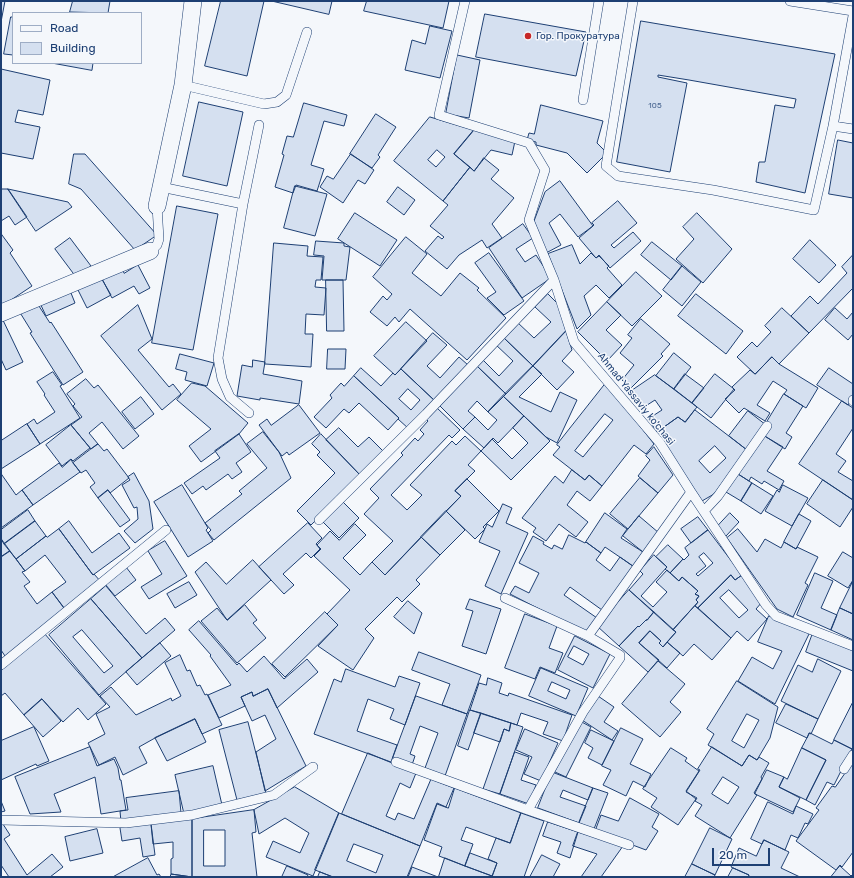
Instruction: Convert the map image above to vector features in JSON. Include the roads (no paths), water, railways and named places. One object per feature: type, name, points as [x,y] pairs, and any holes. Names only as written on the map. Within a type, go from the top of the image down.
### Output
[{"type":"street","points":[[157,206],[183,85],[193,1]]},
{"type":"street","points":[[1,313],[150,251]]},
{"type":"lane","name":"Ahmad Yassaviy ko'chasi","points":[[465,1],[439,115],[529,143],[546,170],[528,220],[554,280],[574,342],[660,443],[766,605],[776,616],[853,646]]},
{"type":"lane","points":[[583,100],[599,1]]},
{"type":"lane","points":[[633,1],[606,166],[618,176],[713,190],[814,210],[833,126],[853,16]]},
{"type":"lane","points":[[790,1],[853,11]]},
{"type":"lane","points":[[183,85],[264,104],[277,102],[286,95],[307,32]]},
{"type":"lane","points":[[249,413],[230,397],[222,379],[218,358],[243,204],[259,125]]},
{"type":"lane","points":[[833,126],[853,129]]},
{"type":"lane","points":[[161,187],[243,204]]},
{"type":"lane","points":[[150,251],[157,245],[159,239],[157,206]]},
{"type":"lane","points":[[319,520],[426,414],[554,280]]},
{"type":"lane","points":[[704,511],[718,496],[767,426]]},
{"type":"lane","points":[[588,636],[691,492]]},
{"type":"lane","points":[[1,665],[166,530]]},
{"type":"lane","points":[[505,598],[588,636],[620,655],[620,658],[583,712],[528,810]]},
{"type":"lane","points":[[844,769],[853,754]]},
{"type":"lane","points":[[396,762],[629,845]]},
{"type":"lane","points":[[1,820],[126,823],[192,815],[274,795],[313,767]]},
{"type":"place","name":"Гор. Прокуратура","points":[[528,36]]}]
